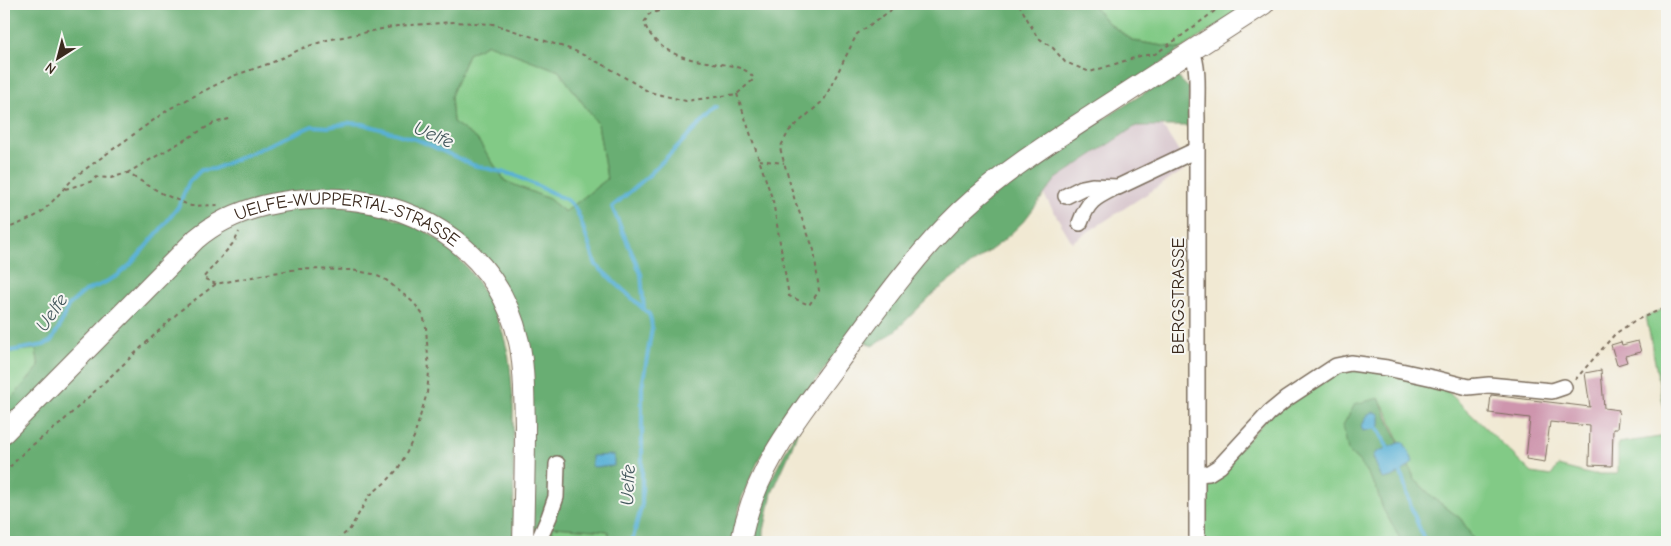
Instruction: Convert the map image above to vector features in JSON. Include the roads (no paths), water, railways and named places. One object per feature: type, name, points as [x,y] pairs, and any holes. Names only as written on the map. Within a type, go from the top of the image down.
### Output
[{"type":"main road","points":[[741,542],[748,509],[755,490],[774,452],[801,412],[885,299],[938,235],[971,203],[1020,164],[1264,4]]},
{"type":"main road","name":"UELFE-WUPPERTAL-STRASSE","points":[[4,433],[196,240],[216,224],[244,212],[302,199],[338,199],[369,202],[403,212],[436,227],[462,246],[486,271],[510,315],[519,344],[524,383],[523,542]]},
{"type":"street","name":"BERGSTRASSE","points":[[1192,51],[1196,70],[1197,542]]},
{"type":"street","points":[[1080,222],[1085,209],[1093,199],[1196,150]]},
{"type":"street","points":[[1066,196],[1082,188],[1092,186],[1118,187]]},
{"type":"street","points":[[1198,474],[1209,473],[1220,466],[1269,413],[1286,399],[1336,366],[1352,363],[1387,368],[1468,388],[1490,385],[1552,391],[1564,386]]},
{"type":"street","points":[[538,542],[556,497],[557,464]]},
{"type":"water","points":[[1373,412],[1378,413],[1380,416],[1380,426],[1363,431],[1361,427],[1367,416]]},
{"type":"water","points":[[1403,441],[1413,462],[1399,473],[1382,479],[1373,457],[1375,453]]},
{"type":"water","points":[[614,455],[614,466],[592,467],[592,456]]},
{"type":"waterway","points":[[644,309],[641,274],[612,207],[647,177],[717,107]]},
{"type":"waterway","name":"Uelfe","points":[[4,352],[44,345],[51,341],[59,328],[68,306],[85,291],[117,276],[131,264],[178,207],[189,182],[201,170],[214,169],[312,126],[328,127],[350,123],[363,124],[418,140],[473,165],[514,175],[567,200],[575,208],[579,216],[596,265],[649,314],[652,328],[642,387],[642,504],[632,542]]},
{"type":"waterway","points":[[1376,425],[1389,450]]},
{"type":"waterway","points":[[1400,469],[1411,507],[1425,542]]}]
